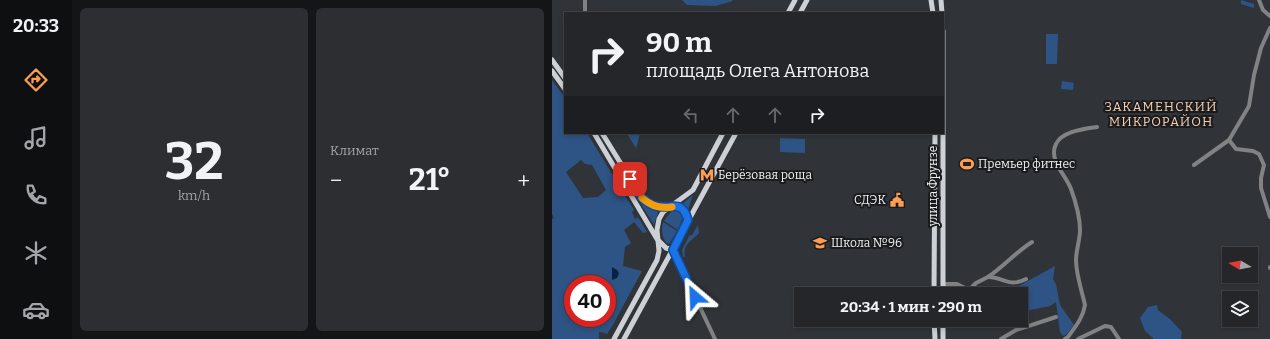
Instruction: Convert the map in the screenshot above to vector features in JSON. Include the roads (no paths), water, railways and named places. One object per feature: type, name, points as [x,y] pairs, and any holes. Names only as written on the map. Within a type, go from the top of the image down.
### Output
[{"type":"main road","points":[[789,12],[795,0]]},
{"type":"main road","points":[[801,12],[807,0]]},
{"type":"main road","points":[[931,0],[933,12]]},
{"type":"main road","points":[[941,0],[942,12]]},
{"type":"main road","points":[[552,60],[564,77]]},
{"type":"main road","points":[[552,71],[564,88]]},
{"type":"main road","points":[[595,134],[657,239],[666,248],[673,250]]},
{"type":"main road","points":[[603,134],[642,198],[653,205],[683,208],[688,220]]},
{"type":"main road","points":[[614,339],[657,260],[659,251],[657,239],[659,219],[663,212],[693,190],[722,134]]},
{"type":"main road","points":[[624,339],[735,134]]},
{"type":"main road","name":"улица Фрунзе","points":[[934,287],[935,134]]},
{"type":"main road","name":"улица Фрунзе","points":[[943,284],[944,134]]},
{"type":"main road","points":[[935,142],[944,142]]},
{"type":"main road","points":[[935,181],[944,180]]},
{"type":"main road","points":[[934,327],[934,339]]},
{"type":"main road","points":[[943,327],[943,339]]},
{"type":"street","points":[[585,0],[585,12]]},
{"type":"street","points":[[1259,0],[1263,10],[1270,16]]},
{"type":"street","points":[[1261,6],[1264,0]]},
{"type":"street","points":[[1194,165],[1229,140],[1249,106],[1254,75],[1261,48],[1270,28]]},
{"type":"street","points":[[1065,339],[1080,319],[1084,312],[1085,305],[1076,260],[1080,223],[1070,188],[1054,156],[1054,149],[1056,143],[1064,136],[1097,127]]},
{"type":"street","points":[[1229,140],[1236,149],[1253,151],[1259,154],[1264,165],[1261,178],[1261,188],[1270,217]]},
{"type":"street","points":[[943,284],[957,284],[969,290],[976,283],[988,277],[1032,242]]},
{"type":"street","points":[[673,250],[715,339]]},
{"type":"street","points":[[988,277],[994,277],[1005,282],[1012,283],[1019,283],[1026,279]]},
{"type":"street","points":[[1001,339],[1016,330],[1056,317]]},
{"type":"street","points":[[1078,339],[1105,326],[1111,327],[1119,339]]},
{"type":"place","name":"Премьер фитнес","points":[[967,164]]},
{"type":"place","name":"Берёзовая роща","points":[[707,175]]},
{"type":"place","name":"СДЭК","points":[[897,200]]},
{"type":"place","name":"Школа №96","points":[[820,243]]},
{"type":"district","name":"ЗАКАМЕНСКИЙ МИКРОРАЙОН","points":[[1161,114]]}]
